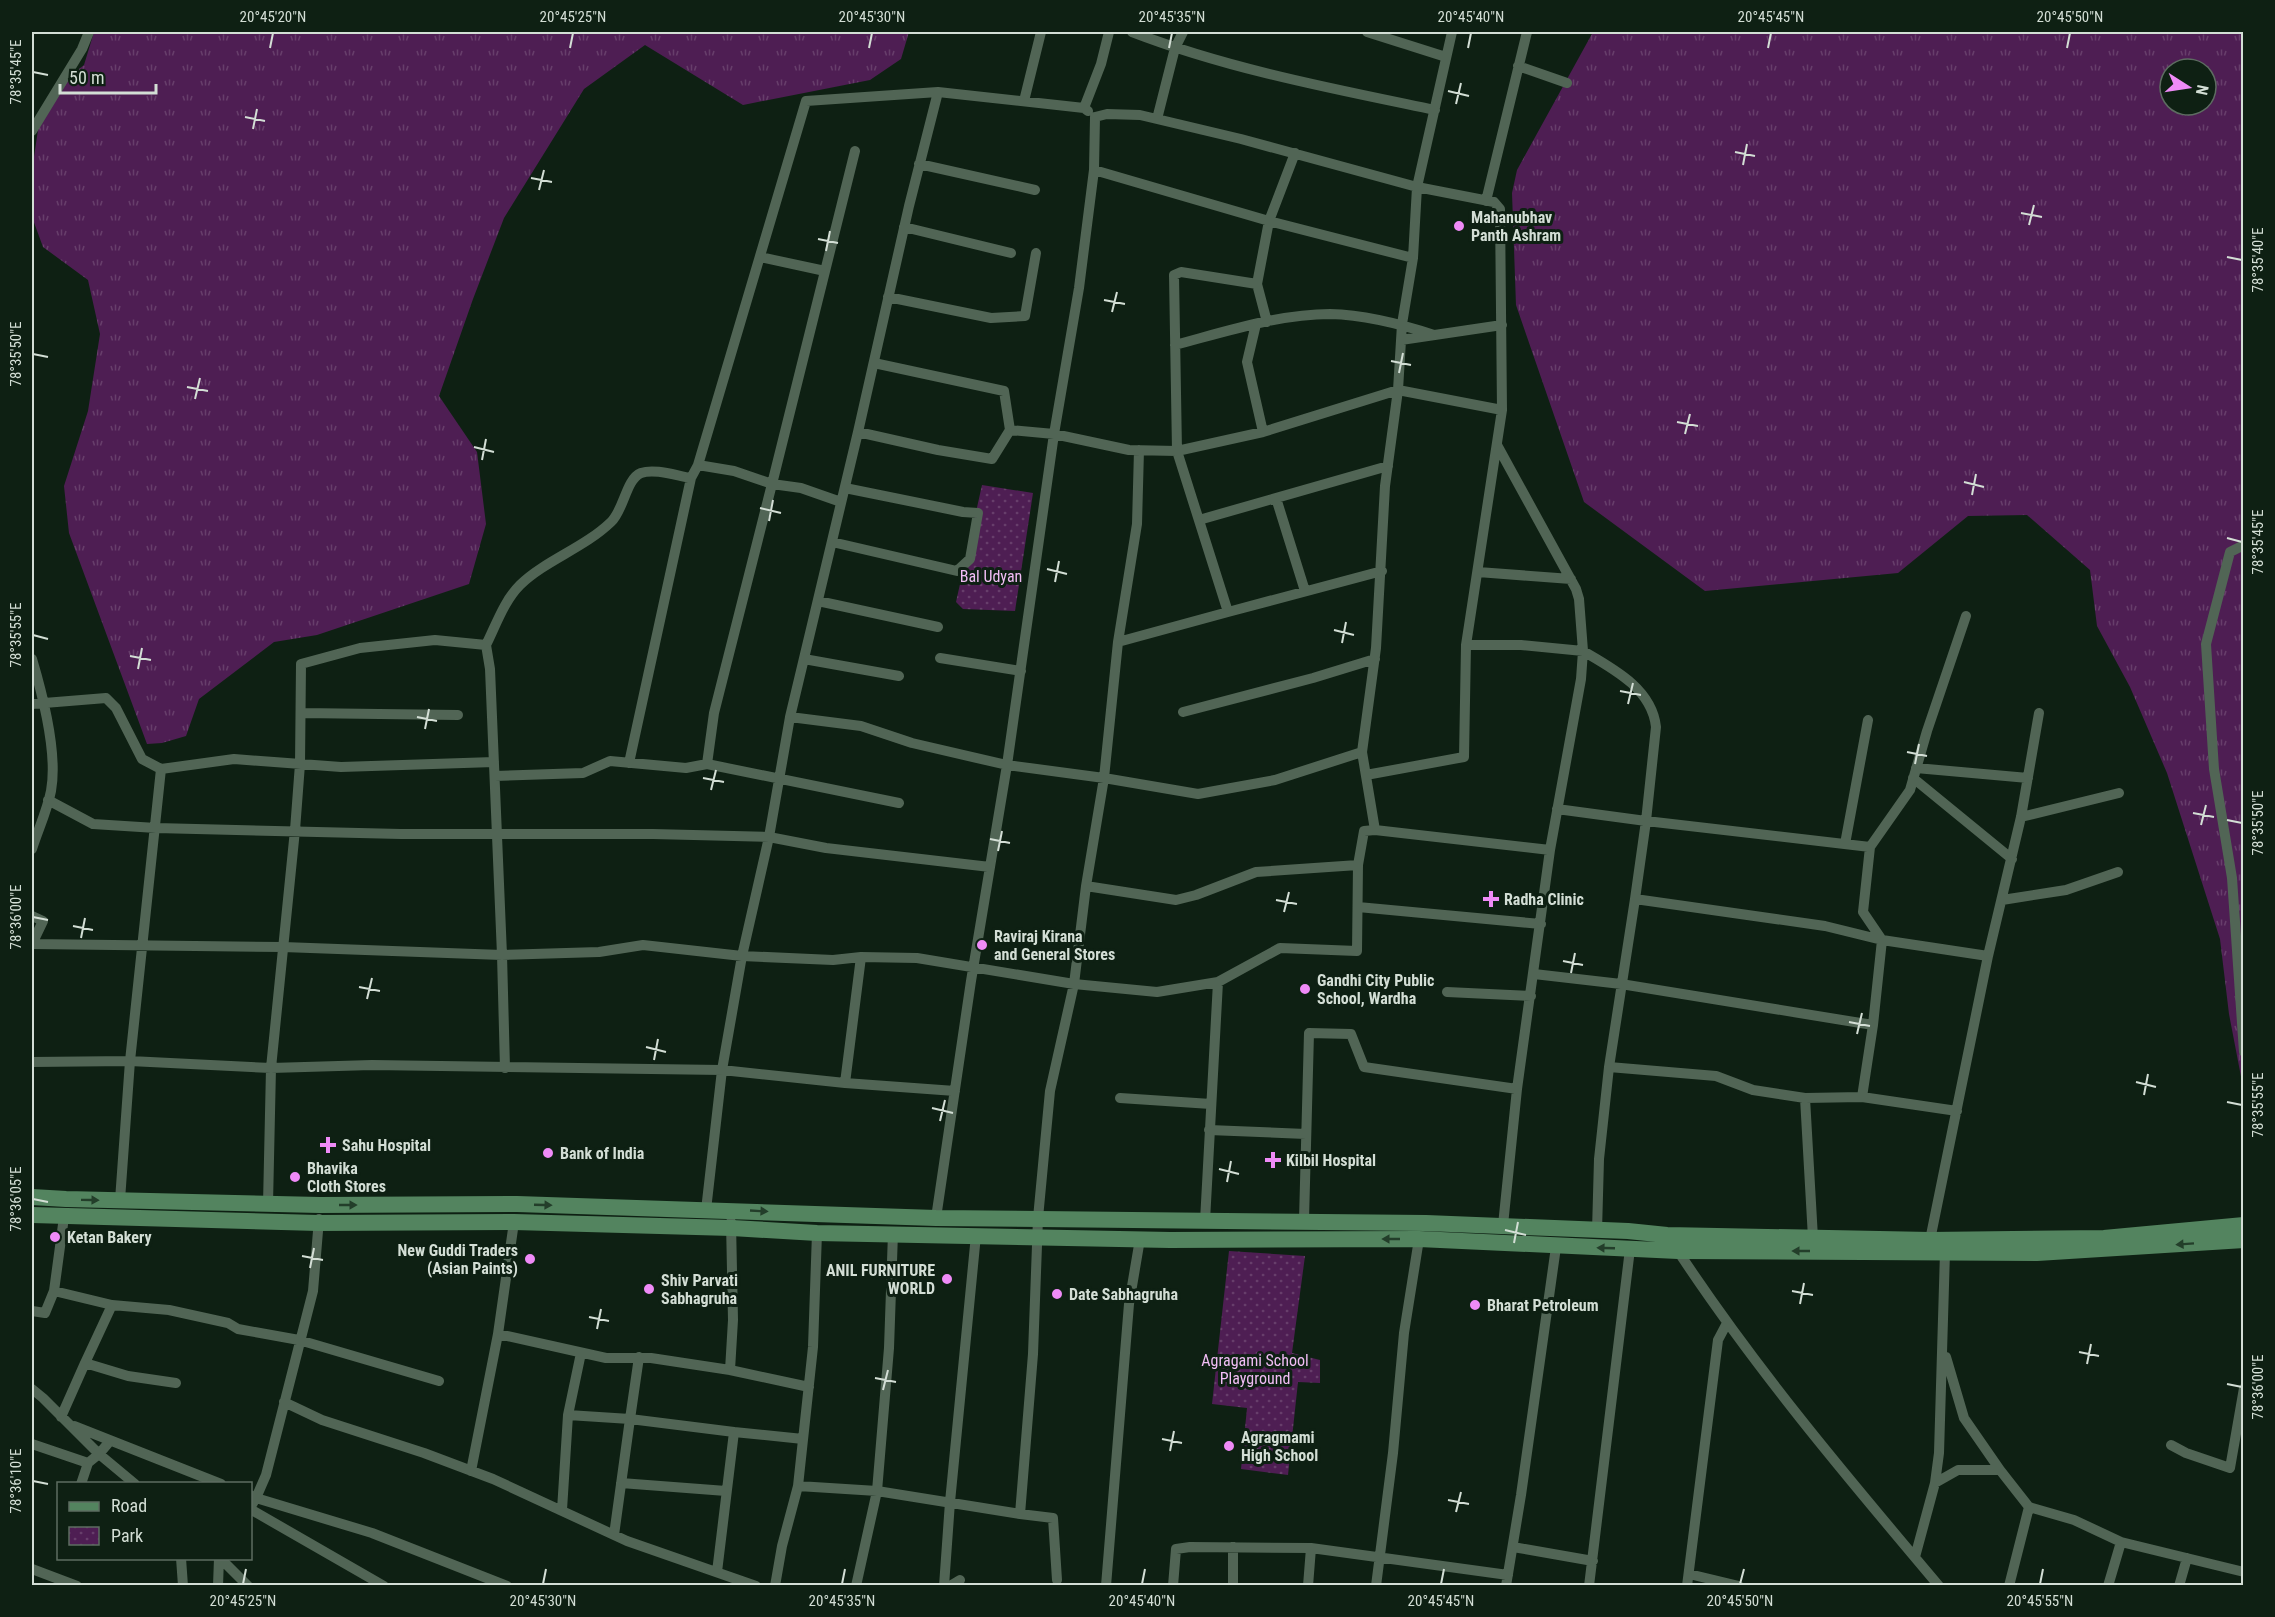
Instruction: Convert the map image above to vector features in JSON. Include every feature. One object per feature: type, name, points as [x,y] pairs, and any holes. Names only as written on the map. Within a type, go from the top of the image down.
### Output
[{"type":"main road","points":[[32,1197],[320,1205],[517,1204],[936,1218],[1304,1220],[1503,1225],[1667,1235],[1930,1240],[2104,1238],[2244,1225]]},
{"type":"main road","points":[[32,1215],[318,1223],[514,1222],[732,1228],[817,1233],[1140,1239],[1419,1239],[1678,1251],[2047,1252],[2244,1240]]},
{"type":"street","points":[[32,131],[82,49],[89,32]]},
{"type":"street","points":[[1024,101],[1041,32]]},
{"type":"street","points":[[1084,108],[1101,64],[1109,32]]},
{"type":"street","points":[[1132,32],[1175,48],[1330,88],[1435,110]]},
{"type":"street","points":[[1157,119],[1175,48],[1183,32]]},
{"type":"street","points":[[1370,32],[1446,57]]},
{"type":"street","points":[[1375,830],[1362,752],[1375,659],[1388,466],[1398,390],[1402,324],[1413,258],[1417,187],[1452,32]]},
{"type":"street","points":[[1485,201],[1527,32]]},
{"type":"street","points":[[1518,66],[1567,83]]},
{"type":"street","points":[[706,1210],[722,1070],[742,956],[770,837],[790,717],[842,502],[904,226],[938,92]]},
{"type":"street","points":[[629,763],[691,478],[698,465],[806,101],[938,92],[1084,108],[1095,117]]},
{"type":"street","points":[[1095,117],[1107,114],[1140,115],[1295,153],[1417,187],[1494,202],[1500,209],[1502,410],[1466,645],[1464,757],[1366,775]]},
{"type":"street","points":[[936,1218],[1007,765],[1054,434],[1078,288],[1094,170],[1095,117]]},
{"type":"street","points":[[707,764],[714,713],[855,151]]},
{"type":"street","points":[[1267,322],[1257,284],[1269,221],[1295,153]]},
{"type":"street","points":[[920,164],[1035,189]]},
{"type":"street","points":[[1094,170],[1269,221],[1413,258]]},
{"type":"street","points":[[904,226],[1011,253]]},
{"type":"street","points":[[888,297],[991,318],[1024,316],[1036,253]]},
{"type":"street","points":[[760,257],[825,271]]},
{"type":"street","points":[[1228,612],[1177,451],[1173,277],[1176,273],[1257,284]]},
{"type":"street","points":[[1175,345],[1256,324],[1327,314],[1402,324],[1434,335]]},
{"type":"street","points":[[1256,324],[1247,362],[1263,432]]},
{"type":"street","points":[[1401,340],[1502,325]]},
{"type":"street","points":[[858,432],[938,450],[992,459],[1010,430],[1004,391],[874,363]]},
{"type":"street","points":[[1010,430],[1054,434],[1139,450],[1177,451],[1263,432],[1398,390],[1502,410]]},
{"type":"street","points":[[1497,445],[1571,579],[1579,598],[1583,651],[1581,679],[1550,850],[1517,1089],[1503,1225]]},
{"type":"street","points":[[1020,1514],[1033,1354],[1038,1218],[1050,1091],[1074,984],[1086,886],[1104,778],[1118,642],[1137,524],[1139,450]]},
{"type":"street","points":[[698,465],[734,471],[772,484],[801,488],[842,502]]},
{"type":"street","points":[[1199,520],[1388,466]]},
{"type":"street","points":[[505,1068],[495,776],[490,669],[486,645],[506,606],[521,585],[609,524],[621,509],[631,482],[636,476],[650,471],[691,478]]},
{"type":"street","points":[[832,542],[957,571],[970,559],[978,513],[845,488]]},
{"type":"street","points":[[1276,498],[1305,591]]},
{"type":"street","points":[[2244,545],[2230,552],[2206,644],[2214,769],[2232,878],[2244,1052]]},
{"type":"street","points":[[1118,642],[1382,571]]},
{"type":"street","points":[[1478,572],[1571,579]]},
{"type":"street","points":[[818,601],[938,627]]},
{"type":"street","points":[[1862,1097],[1874,1025],[1882,940],[1863,912],[1870,847],[1910,790],[1926,731],[1966,616]]},
{"type":"street","points":[[268,1204],[271,1068],[300,764],[301,664],[370,646],[435,640],[486,645]]},
{"type":"street","points":[[1466,645],[1521,645],[1583,651],[1627,679],[1650,705],[1655,716],[1656,727],[1646,821],[1609,1067],[1599,1159],[1597,1231]]},
{"type":"street","points":[[939,658],[1021,670]]},
{"type":"street","points":[[32,659],[45,704],[52,766],[51,792],[32,849]]},
{"type":"street","points":[[804,659],[899,676]]},
{"type":"street","points":[[1183,712],[1313,678],[1375,659]]},
{"type":"street","points":[[32,704],[106,698],[116,708],[142,759],[161,769],[234,759],[341,767],[494,762]]},
{"type":"street","points":[[301,713],[458,715]]},
{"type":"street","points":[[1930,1240],[1988,956],[2021,817],[2039,713]]},
{"type":"street","points":[[790,717],[861,726],[912,743],[1007,765],[1198,794],[1275,780],[1362,752]]},
{"type":"street","points":[[1845,844],[1868,720]]},
{"type":"street","points":[[495,776],[583,773],[610,761],[686,768],[707,764],[899,803]]},
{"type":"street","points":[[120,1200],[130,1061],[161,769]]},
{"type":"street","points":[[1915,773],[2028,778]]},
{"type":"street","points":[[1915,773],[2012,859]]},
{"type":"street","points":[[2021,817],[2119,793]]},
{"type":"street","points":[[48,800],[93,824],[156,828],[401,834],[653,834],[770,837],[826,848],[990,867]]},
{"type":"street","points":[[1557,809],[1870,847]]},
{"type":"street","points":[[32,916],[43,921],[32,944],[284,947],[502,955],[599,952],[643,945],[742,956],[834,960],[861,957],[917,958],[1074,984],[1157,992],[1218,982],[1280,948],[1357,951],[1358,865],[1364,831],[1375,830],[1550,850]]},
{"type":"street","points":[[1086,886],[1176,900],[1196,895],[1256,872],[1358,865]]},
{"type":"street","points":[[2002,900],[2066,890],[2118,872]]},
{"type":"street","points":[[1635,899],[1825,926],[1882,940],[1988,956]]},
{"type":"street","points":[[1358,907],[1541,924]]},
{"type":"street","points":[[845,1083],[861,957]]},
{"type":"street","points":[[1534,974],[1622,984],[1874,1025]]},
{"type":"street","points":[[1205,1221],[1218,982]]},
{"type":"street","points":[[1447,992],[1531,996]]},
{"type":"street","points":[[1304,1220],[1309,1034],[1351,1034],[1364,1067],[1517,1089]]},
{"type":"street","points":[[32,1062],[130,1061],[271,1068],[372,1065],[722,1070],[845,1083],[956,1090]]},
{"type":"street","points":[[1609,1067],[1716,1077],[1753,1090],[1805,1098],[1862,1097],[1956,1111]]},
{"type":"street","points":[[1120,1098],[1211,1104]]},
{"type":"street","points":[[1805,1098],[1813,1238]]},
{"type":"street","points":[[1209,1130],[1306,1134]]},
{"type":"street","points":[[252,1502],[266,1475],[313,1291],[320,1205]]},
{"type":"street","points":[[730,1370],[733,1320],[731,1210]]},
{"type":"street","points":[[32,1311],[45,1313],[54,1291],[64,1217]]},
{"type":"street","points":[[471,1471],[498,1334],[514,1222]]},
{"type":"street","points":[[775,1586],[782,1546],[798,1485],[813,1347],[817,1233]]},
{"type":"street","points":[[856,1586],[877,1491],[889,1348],[893,1233]]},
{"type":"street","points":[[944,1586],[976,1235]]},
{"type":"street","points":[[1667,1235],[1727,1323],[1859,1491],[1939,1586]]},
{"type":"street","points":[[1106,1586],[1129,1304],[1140,1239]]},
{"type":"street","points":[[1376,1586],[1393,1454],[1404,1333],[1419,1239]]},
{"type":"street","points":[[1173,1586],[1176,1549],[1190,1547],[1311,1548],[1380,1556],[1507,1580],[1556,1247]]},
{"type":"street","points":[[1589,1586],[1630,1249]]},
{"type":"street","points":[[1915,1557],[1935,1483],[1939,1453],[1944,1347],[1945,1252]]},
{"type":"street","points":[[54,1291],[112,1305],[169,1310],[228,1323],[238,1329],[299,1340],[439,1381]]},
{"type":"street","points":[[64,1420],[112,1305]]},
{"type":"street","points":[[1727,1323],[1718,1340],[1688,1580],[1739,1586]]},
{"type":"street","points":[[498,1334],[606,1358],[639,1357],[730,1370],[809,1387]]},
{"type":"street","points":[[1944,1347],[1964,1418],[2029,1507],[2074,1520],[2121,1542],[2244,1572]]},
{"type":"street","points":[[562,1510],[568,1415],[581,1353]]},
{"type":"street","points":[[615,1535],[639,1357]]},
{"type":"street","points":[[86,1363],[128,1376],[176,1383]]},
{"type":"street","points":[[2171,1445],[2186,1453],[2230,1468],[2244,1388]]},
{"type":"street","points":[[32,1389],[99,1454],[133,1482]]},
{"type":"street","points":[[284,1402],[322,1420],[471,1471],[615,1535],[756,1586]]},
{"type":"street","points":[[568,1415],[630,1419],[803,1439]]},
{"type":"street","points":[[64,1420],[216,1482]]},
{"type":"street","points":[[717,1572],[734,1432]]},
{"type":"street","points":[[82,1482],[88,1462],[99,1454],[110,1440]]},
{"type":"street","points":[[32,1444],[88,1462]]},
{"type":"street","points":[[1935,1483],[1958,1470],[2000,1470]]},
{"type":"street","points":[[621,1483],[726,1491]]},
{"type":"street","points":[[798,1485],[877,1491],[1053,1518],[1057,1580]]},
{"type":"street","points":[[252,1502],[288,1507],[372,1533],[507,1586]]},
{"type":"street","points":[[252,1502],[298,1534],[384,1586]]},
{"type":"street","points":[[288,1507],[298,1534]]},
{"type":"street","points":[[2009,1586],[2029,1507]]},
{"type":"street","points":[[2108,1586],[2121,1542]]},
{"type":"street","points":[[1233,1547],[1233,1586]]},
{"type":"street","points":[[1512,1547],[1593,1561]]},
{"type":"street","points":[[1308,1586],[1311,1548]]},
{"type":"street","points":[[2179,1586],[2187,1558]]},
{"type":"street","points":[[181,1560],[183,1586]]},
{"type":"street","points":[[218,1586],[219,1560]]},
{"type":"street","points":[[221,1560],[248,1586]]},
{"type":"street","points":[[32,1569],[77,1586]]},
{"type":"green space","points":[[94,32],[909,32],[901,59],[870,80],[743,105],[645,45],[584,89],[504,218],[439,396],[477,452],[486,524],[469,584],[317,635],[274,642],[199,699],[186,736],[162,743],[147,744],[69,533],[64,486],[88,411],[100,334],[88,280],[43,247],[32,217],[32,170],[38,130],[59,85],[84,65]]},
{"type":"green space","points":[[1593,32],[2243,32],[2243,1087],[2229,1014],[2220,939],[2167,773],[2130,687],[2097,626],[2090,570],[2027,515],[1968,516],[1898,573],[1705,591],[1584,502],[1516,305],[1512,193],[1517,170]]},
{"type":"green space","name":"Bal Udyan","points":[[982,485],[1033,493],[1015,611],[963,609],[956,602]]},
{"type":"green space","name":"Agragami School Playground","points":[[1229,1251],[1305,1256],[1292,1353],[1320,1360],[1320,1383],[1298,1382],[1288,1475],[1241,1469],[1247,1408],[1212,1404]]},
{"type":"place","name":"Mahanubhav Panth Ashram","points":[[1459,226]]},
{"type":"place","name":"Radha Clinic","points":[[1491,899]]},
{"type":"place","name":"Raviraj Kirana and General Stores","points":[[982,945]]},
{"type":"place","name":"Gandhi City Public School, Wardha","points":[[1305,989]]},
{"type":"place","name":"Sahu Hospital","points":[[328,1145]]},
{"type":"place","name":"Bank of India","points":[[548,1153]]},
{"type":"place","name":"Kilbil Hospital","points":[[1273,1160]]},
{"type":"place","name":"Bhavika Cloth Stores","points":[[295,1177]]},
{"type":"place","name":"Ketan Bakery","points":[[55,1237]]},
{"type":"place","name":"New Guddi Traders (Asian Paints)","points":[[530,1259]]},
{"type":"place","name":"ANIL FURNITURE WORLD","points":[[947,1279]]},
{"type":"place","name":"Shiv Parvati Sabhagruha","points":[[649,1289]]},
{"type":"place","name":"Date Sabhagruha","points":[[1057,1294]]},
{"type":"place","name":"Bharat Petroleum","points":[[1475,1305]]},
{"type":"place","name":"Agragmami High School","points":[[1229,1446]]}]
